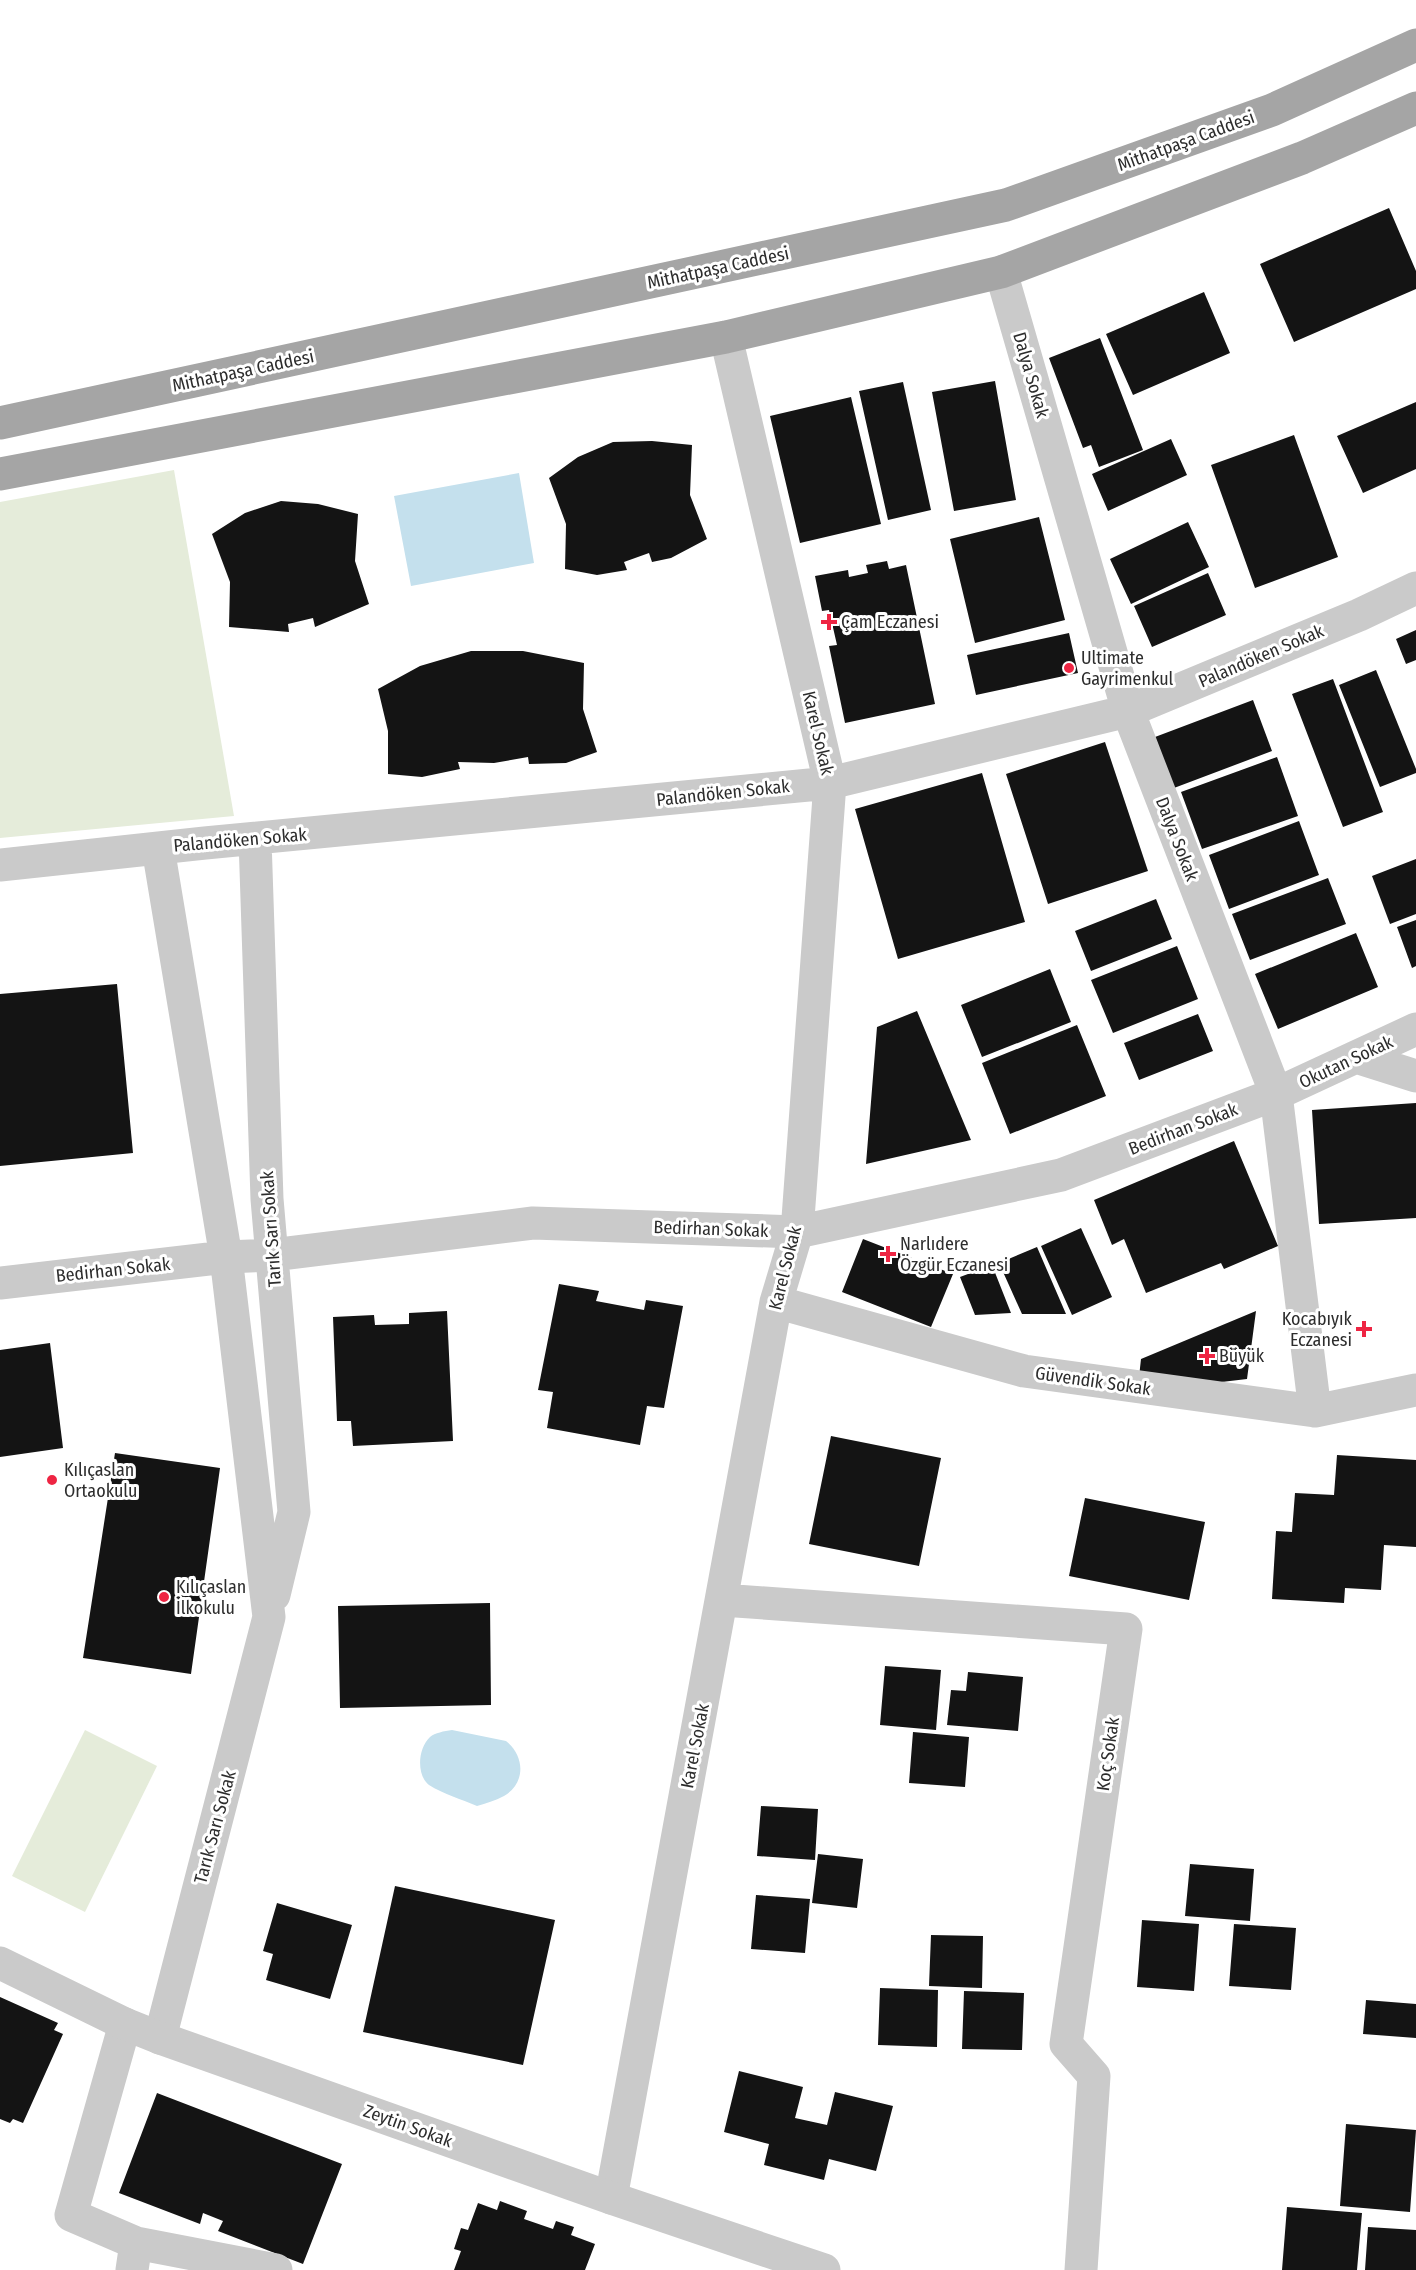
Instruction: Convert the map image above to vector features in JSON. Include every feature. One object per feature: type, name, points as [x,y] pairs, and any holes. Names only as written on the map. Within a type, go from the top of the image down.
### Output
[{"type":"main road","name":"Mithatpaşa Caddesi","points":[[0,423],[1006,206],[1272,110],[1416,45]]},
{"type":"main road","points":[[0,474],[726,337],[1001,272],[1302,158],[1416,108]]},
{"type":"street","name":"Dalya Sokak","points":[[1001,272],[1128,711],[1276,1095],[1315,1411]]},
{"type":"street","name":"Karel Sokak","points":[[611,2198],[776,1302],[797,1232],[830,783],[726,337]]},
{"type":"street","name":"Palandöken Sokak","points":[[0,866],[158,848],[830,783],[1128,711],[1359,615],[1416,588]]},
{"type":"street","name":"Tarık Sarı Sokak","points":[[160,2038],[294,1512],[267,1199],[255,839]]},
{"type":"street","name":"Tarık Sarı Sokak","points":[[158,848],[226,1257],[269,1617]]},
{"type":"street","name":"Okutan Sokak","points":[[1276,1095],[1416,1029]]},
{"type":"street","points":[[1356,1057],[1416,1076]]},
{"type":"street","name":"Bedirhan Sokak","points":[[0,1283],[226,1257],[272,1255],[532,1223],[797,1232],[1061,1175],[1276,1095]]},
{"type":"street","name":"Güvendik Sokak","points":[[776,1302],[1024,1371],[1315,1411],[1416,1390]]},
{"type":"street","name":"Koç Sokak","points":[[722,1600],[1126,1629],[1066,2044],[1094,2076],[1081,2270]]},
{"type":"street","name":"Zeytin Sokak","points":[[0,1964],[125,2024],[160,2038],[611,2198],[824,2270]]},
{"type":"street","points":[[125,2024],[71,2215],[134,2256],[276,2270]]},
{"type":"green space","points":[[174,470],[234,816],[0,838],[0,502]]},
{"type":"green space","points":[[85,1730],[157,1766],[85,1912],[12,1876]]},
{"type":"water","points":[[519,473],[534,563],[411,586],[394,496]]},
{"type":"water","points":[[452,1730],[506,1741],[512,1747],[520,1762],[520,1769],[519,1777],[511,1791],[501,1798],[477,1806],[446,1794],[425,1781],[420,1761],[426,1742],[440,1732]]},
{"type":"building","points":[[1389,208],[1416,271],[1416,289],[1294,342],[1260,264]]},
{"type":"building","points":[[1204,292],[1230,353],[1133,395],[1106,334]]},
{"type":"building","points":[[1100,338],[1143,450],[1099,467],[1091,445],[1083,448],[1049,358]]},
{"type":"building","points":[[995,381],[1016,500],[954,511],[932,392]]},
{"type":"building","points":[[903,382],[931,510],[888,520],[859,391]]},
{"type":"building","points":[[851,397],[881,524],[800,543],[770,416]]},
{"type":"building","points":[[1416,402],[1416,469],[1363,493],[1337,436]]},
{"type":"building","points":[[1294,435],[1338,557],[1255,588],[1211,465]]},
{"type":"building","points":[[1171,439],[1187,475],[1108,511],[1092,474]]},
{"type":"building","points":[[652,441],[692,445],[690,495],[707,539],[671,558],[652,562],[649,553],[624,562],[627,570],[597,575],[565,569],[566,524],[549,478],[578,457],[613,442]]},
{"type":"building","points":[[281,501],[318,504],[358,514],[355,561],[369,604],[315,627],[313,618],[288,624],[289,632],[229,627],[230,582],[212,534],[245,513]]},
{"type":"building","points":[[1039,517],[1065,620],[975,643],[950,539]]},
{"type":"building","points":[[1188,522],[1209,567],[1131,604],[1110,559]]},
{"type":"building","points":[[887,561],[889,569],[906,565],[935,704],[845,723],[829,646],[837,645],[829,610],[822,611],[815,576],[848,570],[849,577],[868,573],[866,565]]},
{"type":"building","points":[[1208,573],[1226,615],[1152,647],[1134,606]]},
{"type":"building","points":[[1416,630],[1416,660],[1406,664],[1396,639]]},
{"type":"building","points":[[1069,633],[1078,673],[976,695],[967,655]]},
{"type":"building","points":[[471,651],[523,651],[584,663],[583,709],[597,752],[566,763],[529,764],[528,757],[494,763],[458,762],[460,769],[422,777],[388,774],[388,731],[378,689],[420,666]]},
{"type":"building","points":[[1376,670],[1416,769],[1416,773],[1380,787],[1339,685]]},
{"type":"building","points":[[1333,679],[1383,812],[1343,827],[1292,694]]},
{"type":"building","points":[[1253,700],[1272,751],[1174,788],[1155,737]]},
{"type":"building","points":[[1105,742],[1148,871],[1048,904],[1006,774]]},
{"type":"building","points":[[1277,757],[1298,816],[1202,849],[1181,792]]},
{"type":"building","points":[[982,773],[1025,922],[898,959],[855,809]]},
{"type":"building","points":[[1299,821],[1319,875],[1229,909],[1209,855]]},
{"type":"building","points":[[1416,859],[1416,914],[1390,924],[1372,876]]},
{"type":"building","points":[[1328,878],[1346,924],[1250,960],[1232,914]]},
{"type":"building","points":[[1156,899],[1172,939],[1091,971],[1075,931]]},
{"type":"building","points":[[1416,920],[1416,966],[1412,968],[1397,927]]},
{"type":"building","points":[[1356,933],[1378,987],[1278,1029],[1255,974]]},
{"type":"building","points":[[1177,946],[1198,999],[1113,1033],[1091,980]]},
{"type":"building","points":[[1050,969],[1071,1022],[982,1057],[961,1005]]},
{"type":"building","points":[[117,984],[133,1153],[0,1166],[0,994]]},
{"type":"building","points":[[917,1011],[971,1140],[866,1164],[877,1027]]},
{"type":"building","points":[[1198,1014],[1213,1051],[1139,1080],[1124,1043]]},
{"type":"building","points":[[1077,1025],[1106,1096],[1010,1134],[982,1063]]},
{"type":"building","points":[[1416,1103],[1416,1218],[1319,1224],[1312,1110]]},
{"type":"building","points":[[1234,1141],[1278,1246],[1224,1269],[1221,1263],[1146,1293],[1124,1239],[1112,1245],[1094,1200]]},
{"type":"building","points":[[1081,1228],[1112,1297],[1072,1315],[1041,1246]]},
{"type":"building","points":[[863,1239],[953,1274],[931,1327],[842,1292]]},
{"type":"building","points":[[1037,1247],[1066,1314],[1022,1314],[999,1263]]},
{"type":"building","points":[[992,1265],[1011,1313],[975,1315],[960,1277]]},
{"type":"building","points":[[559,1284],[599,1291],[596,1301],[644,1310],[646,1300],[683,1306],[664,1408],[647,1406],[640,1445],[547,1428],[553,1392],[538,1390]]},
{"type":"building","points":[[447,1311],[453,1441],[353,1446],[351,1421],[337,1421],[333,1317],[374,1315],[375,1325],[409,1324],[409,1313]]},
{"type":"building","points":[[1256,1311],[1247,1379],[1196,1385],[1139,1377],[1141,1359]]},
{"type":"building","points":[[50,1343],[63,1448],[0,1457],[0,1350]]},
{"type":"building","points":[[831,1436],[941,1458],[919,1566],[809,1544]]},
{"type":"building","points":[[115,1453],[220,1468],[191,1674],[83,1658]]},
{"type":"building","points":[[1337,1455],[1416,1460],[1416,1547],[1384,1545],[1381,1590],[1345,1588],[1344,1603],[1272,1599],[1276,1531],[1292,1532],[1295,1493],[1334,1495]]},
{"type":"building","points":[[1085,1498],[1205,1522],[1189,1600],[1069,1576]]},
{"type":"building","points":[[490,1603],[491,1705],[340,1708],[338,1606]]},
{"type":"building","points":[[885,1666],[941,1670],[936,1730],[880,1725]]},
{"type":"building","points":[[968,1672],[1023,1677],[1018,1731],[947,1725],[951,1690],[966,1691]]},
{"type":"building","points":[[913,1732],[969,1737],[965,1787],[909,1783]]},
{"type":"building","points":[[761,1806],[818,1809],[815,1860],[757,1856]]},
{"type":"building","points":[[818,1854],[863,1859],[857,1908],[812,1903]]},
{"type":"building","points":[[1190,1864],[1254,1869],[1250,1921],[1185,1916]]},
{"type":"building","points":[[395,1886],[555,1920],[523,2065],[363,2032]]},
{"type":"building","points":[[756,1895],[810,1899],[805,1953],[751,1949]]},
{"type":"building","points":[[277,1903],[352,1925],[330,1999],[266,1980],[273,1954],[263,1951]]},
{"type":"building","points":[[1142,1920],[1199,1924],[1194,1991],[1137,1987]]},
{"type":"building","points":[[1234,1924],[1296,1928],[1291,1990],[1229,1986]]},
{"type":"building","points":[[931,1935],[983,1936],[982,1988],[929,1986]]},
{"type":"building","points":[[880,1988],[938,1990],[937,2047],[878,2045]]},
{"type":"building","points":[[964,1991],[1024,1993],[1022,2050],[962,2049]]},
{"type":"building","points":[[0,1997],[58,2023],[54,2030],[63,2034],[23,2123],[13,2119],[10,2123],[0,2119]]},
{"type":"building","points":[[1366,2000],[1416,2004],[1416,2038],[1363,2034]]},
{"type":"building","points":[[739,2071],[803,2087],[795,2118],[827,2125],[835,2092],[893,2106],[876,2171],[829,2159],[824,2180],[764,2165],[769,2144],[724,2132]]},
{"type":"building","points":[[157,2093],[342,2164],[303,2264],[218,2231],[223,2221],[203,2213],[200,2224],[119,2193]]},
{"type":"building","points":[[1346,2124],[1416,2130],[1410,2212],[1340,2206]]},
{"type":"building","points":[[500,2201],[527,2211],[524,2219],[553,2229],[556,2221],[574,2227],[571,2235],[595,2244],[585,2270],[454,2270],[461,2251],[454,2249],[461,2228],[468,2230],[478,2203],[497,2210]]},
{"type":"building","points":[[1287,2207],[1362,2213],[1357,2270],[1282,2270]]},
{"type":"building","points":[[1368,2227],[1416,2230],[1416,2270],[1365,2270]]},
{"type":"place","name":"Çam Eczanesi","points":[[829,622]]},
{"type":"place","name":"Ultimate Gayrimenkul","points":[[1069,668]]},
{"type":"place","name":"Narlıdere Özgür Eczanesi","points":[[888,1254]]},
{"type":"place","name":"Kocabıyık Eczanesi","points":[[1364,1329]]},
{"type":"place","name":"Büyük","points":[[1207,1356]]},
{"type":"place","name":"Kılıçaslan Ortaokulu","points":[[52,1480]]},
{"type":"place","name":"Kılıçaslan İlkokulu","points":[[164,1597]]}]
